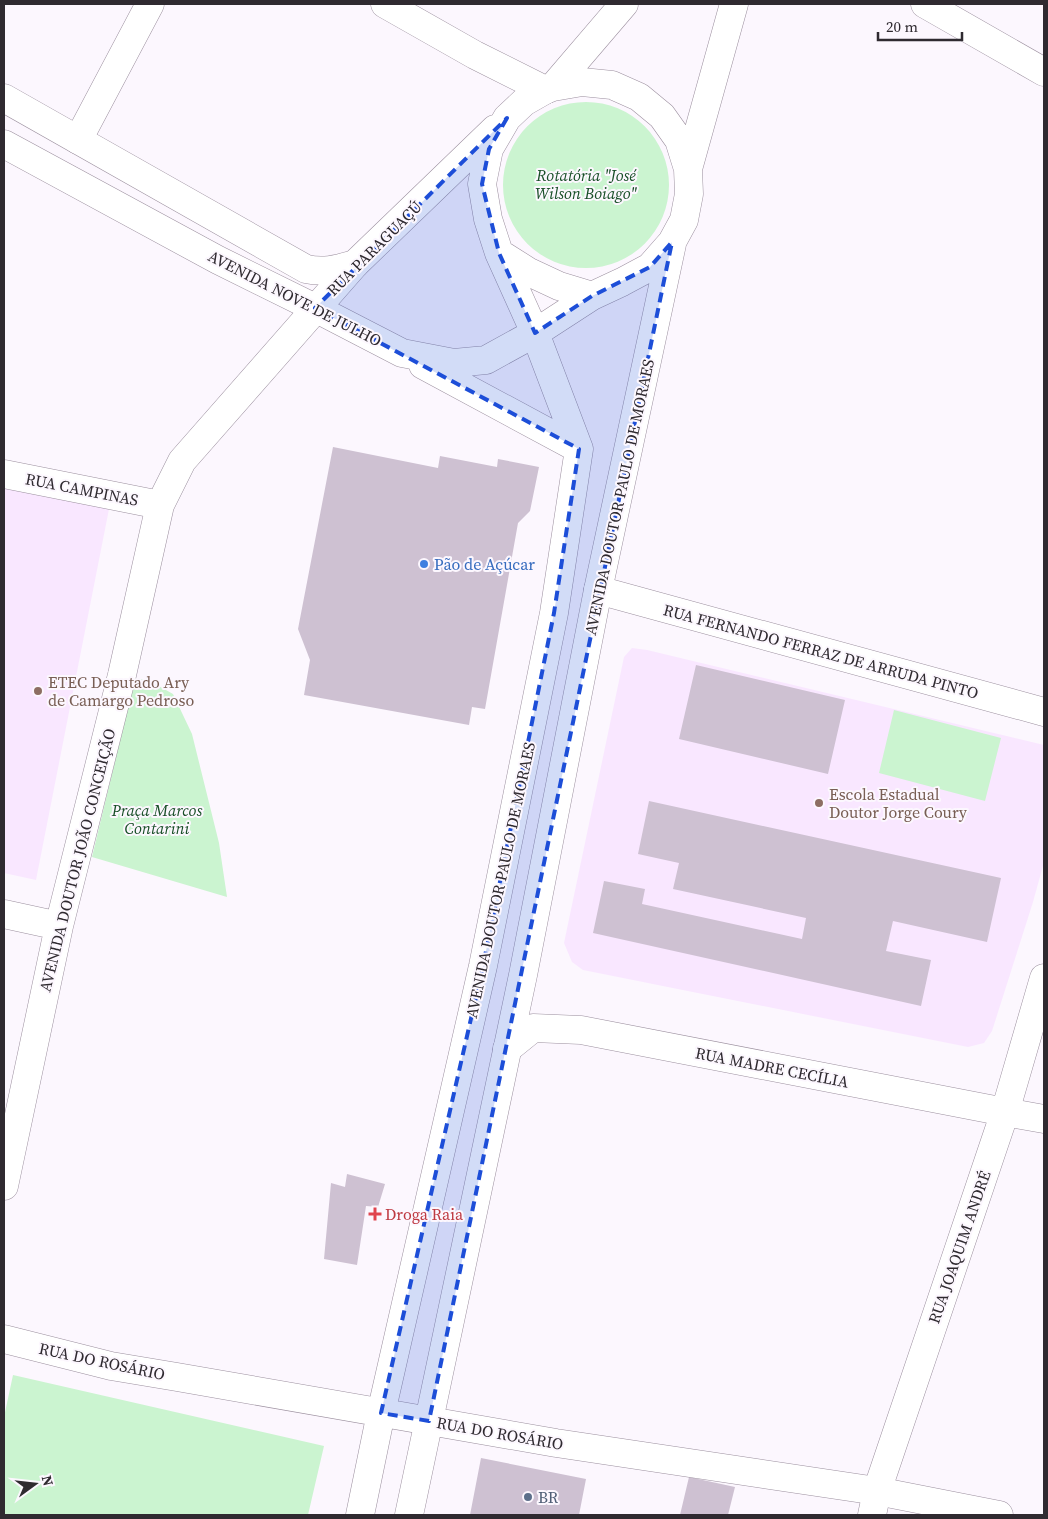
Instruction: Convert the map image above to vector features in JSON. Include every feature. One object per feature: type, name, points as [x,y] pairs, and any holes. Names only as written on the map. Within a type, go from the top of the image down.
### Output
[{"type":"street","points":[[78,140],[150,4]]},
{"type":"street","points":[[385,4],[475,55],[549,88],[582,82],[612,85],[639,97],[662,116],[679,140],[688,168],[689,194],[684,220],[672,242]]},
{"type":"street","points":[[549,88],[624,4]]},
{"type":"street","points":[[688,168],[734,4]]},
{"type":"street","points":[[925,4],[1044,72]]},
{"type":"street","name":"RUA PARAGUAÇÚ","points":[[160,505],[182,461],[355,264],[524,102],[549,88]]},
{"type":"street","name":"AVENIDA NOVE DE JULHO","points":[[4,98],[306,269],[318,272],[332,271],[355,264]]},
{"type":"street","name":"AVENIDA DOUTOR PAULO DE MORAES","points":[[360,1515],[381,1413],[485,957],[554,613],[579,450],[535,334],[499,253],[488,219],[482,184],[489,149],[507,118]]},
{"type":"street","name":"AVENIDA NOVE DE JULHO","points":[[4,144],[218,260],[402,353],[454,363],[486,360],[535,334],[592,296],[650,266],[672,242]]},
{"type":"street","name":"AVENIDA DOUTOR PAULO DE MORAES","points":[[409,1515],[523,975],[598,590],[672,242]]},
{"type":"street","points":[[499,253],[529,272],[559,286],[592,296]]},
{"type":"street","points":[[402,353],[579,450]]},
{"type":"street","name":"RUA CAMPINAS","points":[[4,474],[160,505]]},
{"type":"street","name":"AVENIDA DOUTOR JOÃO CONCEIÇÃO","points":[[4,1186],[59,926],[122,675],[160,505]]},
{"type":"street","name":"RUA FERNANDO FERRAZ DE ARRUDA PINTO","points":[[598,590],[1044,712]]},
{"type":"street","points":[[4,914],[59,926]]},
{"type":"street","name":"RUA JOAQUIM ANDRÉ","points":[[874,1503],[1005,1112],[1044,978]]},
{"type":"street","name":"RUA MADRE CECÍLIA","points":[[507,1049],[533,1028],[581,1030],[1044,1119]]},
{"type":"street","name":"RUA DO ROSÁRIO","points":[[4,1339],[111,1366],[556,1443],[874,1503],[999,1515]]},
{"type":"highlighted area","points":[[507,118],[489,149],[482,184],[499,253],[535,333],[592,296],[650,267],[672,242],[429,1421],[381,1413],[483,966],[554,613],[579,449],[315,308]]},
{"type":"shaded area","name":"ETEC Deputado Ary de Camargo Pedroso","points":[[4,488],[109,509],[36,880],[4,873]]},
{"type":"shaded area","name":"Escola Estadual Doutor Jorge Coury","points":[[632,648],[1044,745],[1044,862],[992,1031],[984,1043],[968,1047],[583,970],[572,962],[564,943],[624,657]]},
{"type":"green space","name":"Rotatória \"José Wilson Boiago\"","points":[[578,102],[594,102],[618,108],[645,126],[663,153],[669,185],[663,217],[645,244],[618,262],[594,268],[578,268],[554,262],[533,249],[522,238],[509,217],[503,193],[503,177],[509,153],[522,132],[533,121],[554,108]]},
{"type":"green space","name":"Praça Marcos Contarini","points":[[135,678],[150,681],[173,694],[192,734],[219,843],[227,897],[92,857]]},
{"type":"green space","points":[[894,710],[1001,738],[985,801],[879,773]]},
{"type":"green space","points":[[13,1375],[324,1446],[308,1515],[4,1515],[4,1417]]},
{"type":"building","points":[[333,447],[438,468],[440,456],[497,467],[498,459],[539,467],[530,511],[518,523],[485,709],[472,707],[469,725],[304,695],[310,660],[298,629]]},
{"type":"building","points":[[696,665],[845,700],[828,774],[679,739]]},
{"type":"building","points":[[649,801],[1001,878],[987,942],[893,921],[886,951],[931,960],[921,1006],[593,933],[604,881],[645,889],[642,904],[802,939],[806,918],[673,889],[679,863],[638,854]]},
{"type":"building","points":[[347,1174],[385,1184],[378,1207],[366,1206],[357,1265],[324,1259],[331,1183],[345,1187]]},
{"type":"building","name":"BR","points":[[481,1458],[586,1479],[579,1515],[470,1515]]},
{"type":"building","points":[[689,1477],[735,1487],[728,1515],[680,1515]]},
{"type":"place","name":"Pão de Açúcar","points":[[424,564]]},
{"type":"place","name":"ETEC Deputado Ary de Camargo Pedroso","points":[[38,691]]},
{"type":"place","name":"Escola Estadual Doutor Jorge Coury","points":[[819,803]]},
{"type":"place","name":"Droga Raia","points":[[375,1214]]},
{"type":"place","name":"BR","points":[[528,1497]]}]
